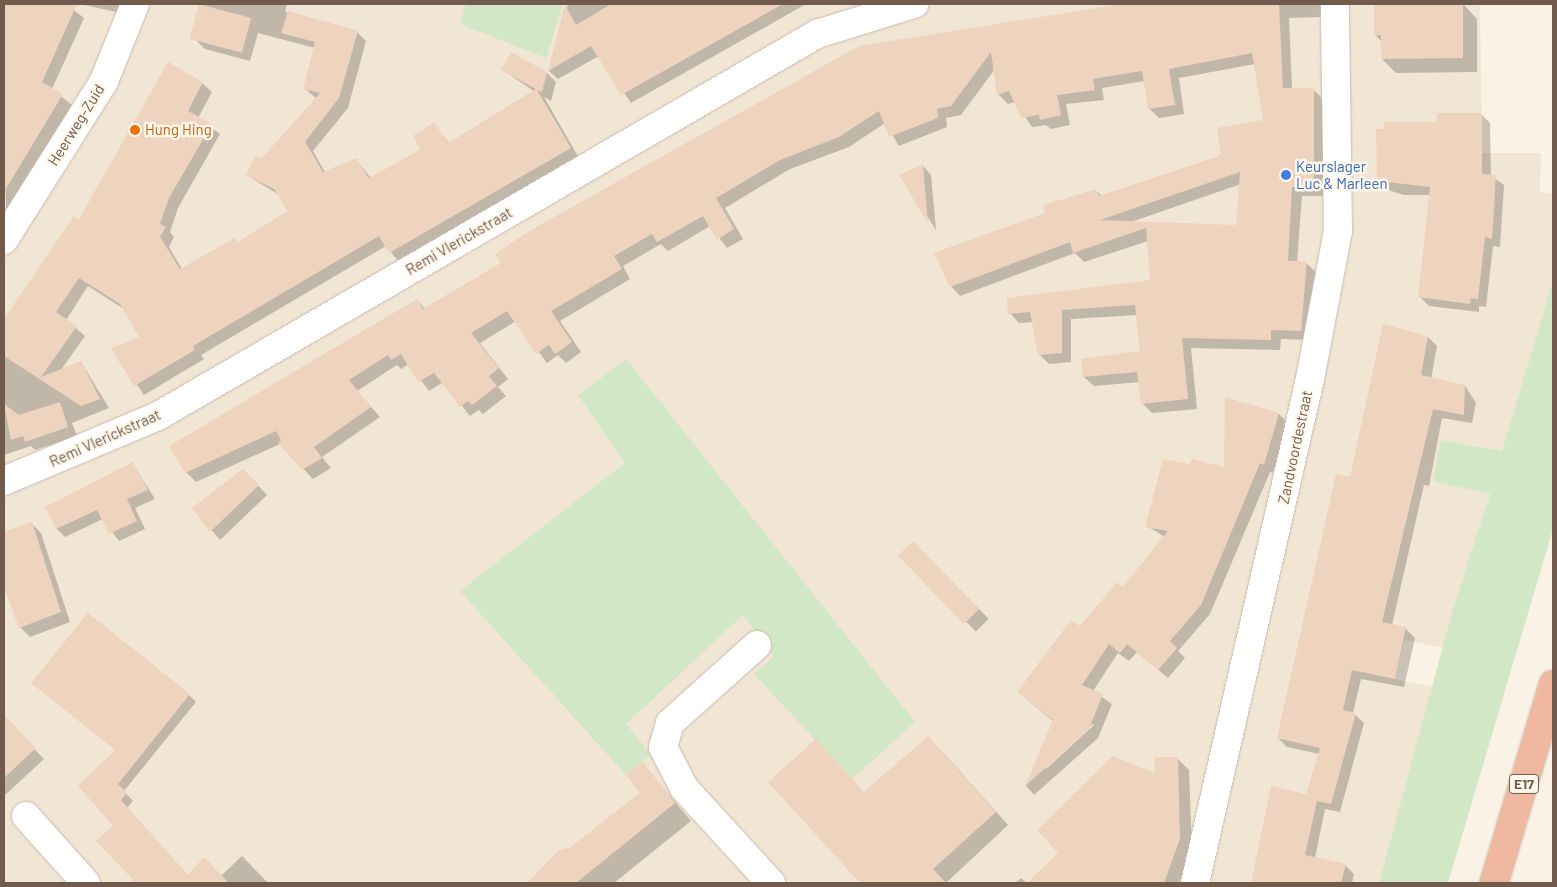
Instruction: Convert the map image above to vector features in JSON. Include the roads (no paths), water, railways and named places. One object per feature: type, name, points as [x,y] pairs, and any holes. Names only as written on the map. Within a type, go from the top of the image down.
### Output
[{"type":"highway","name":"E17","points":[[1494,883],[1553,685]]},
{"type":"street","name":"Heerweg-Zuid","points":[[4,240],[104,81],[135,4]]},
{"type":"street","name":"Remi Vlerickstraat","points":[[4,481],[158,416],[817,34],[914,4]]},
{"type":"street","name":"Zandvoordestraat","points":[[1195,883],[1302,415],[1338,231],[1335,4]]},
{"type":"street","points":[[757,645],[670,723],[663,747],[684,788],[771,883]]},
{"type":"street","points":[[26,816],[86,883]]},
{"type":"place","name":"Hung Hing","points":[[135,130]]},
{"type":"place","name":"Keurslager Luc & Marleen","points":[[1286,175]]}]
